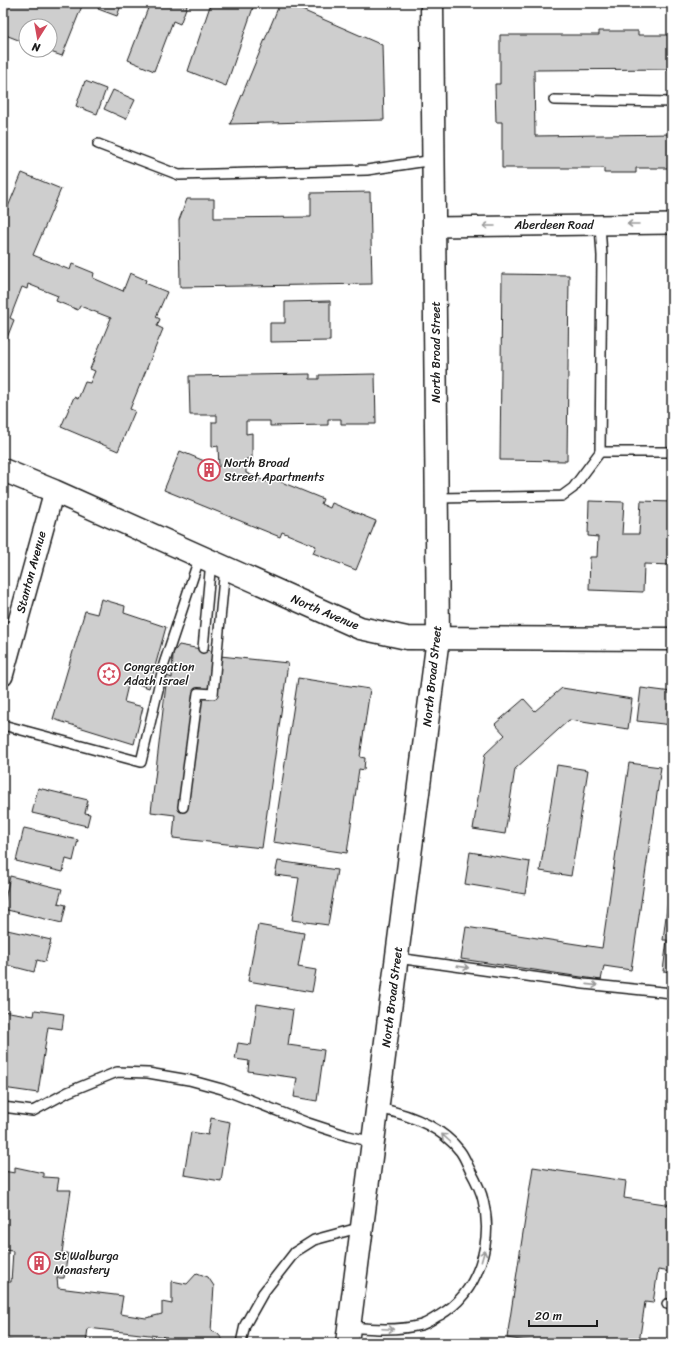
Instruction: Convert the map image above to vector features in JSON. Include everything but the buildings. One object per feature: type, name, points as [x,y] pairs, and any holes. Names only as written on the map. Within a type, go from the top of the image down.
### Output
[{"type":"main road","name":"North Broad Street","points":[[348,1335],[438,638],[436,227],[430,4]]},
{"type":"main road","name":"North Avenue","points":[[3,470],[54,491],[360,628],[407,638],[672,639]]},
{"type":"street","name":"Aberdeen Road","points":[[436,227],[672,224]]},
{"type":"street","name":"Stanton Avenue","points":[[3,676],[6,649],[54,491]]},
{"type":"lane","points":[[554,100],[672,102]]},
{"type":"lane","points":[[98,144],[179,175],[367,170],[434,160]]},
{"type":"lane","points":[[437,498],[562,496],[574,488],[600,452],[602,256],[600,225]]},
{"type":"lane","points":[[600,452],[672,452]]},
{"type":"lane","points":[[203,648],[212,562]]},
{"type":"lane","points":[[3,725],[141,762],[164,664],[212,562]]},
{"type":"lane","points":[[183,807],[198,693],[213,694],[212,562]]},
{"type":"lane","points":[[397,958],[584,984],[672,993]]},
{"type":"lane","points":[[3,1107],[33,1111],[68,1092],[116,1072],[148,1073],[189,1080],[222,1089],[308,1123],[348,1136],[373,1142]]},
{"type":"lane","points":[[348,1335],[394,1330],[423,1324],[452,1308],[476,1275],[484,1254],[487,1231],[484,1200],[460,1151],[442,1134],[418,1120],[400,1112],[378,1108]]},
{"type":"lane","points":[[241,1343],[245,1325],[263,1293],[295,1252],[314,1240],[362,1227]]},
{"type":"place","name":"North Broad Street Apartments","points":[[209,470]]},
{"type":"place","name":"Congregation Adath Israel","points":[[109,674]]},
{"type":"place","name":"St Walburga Monastery","points":[[39,1263]]}]
